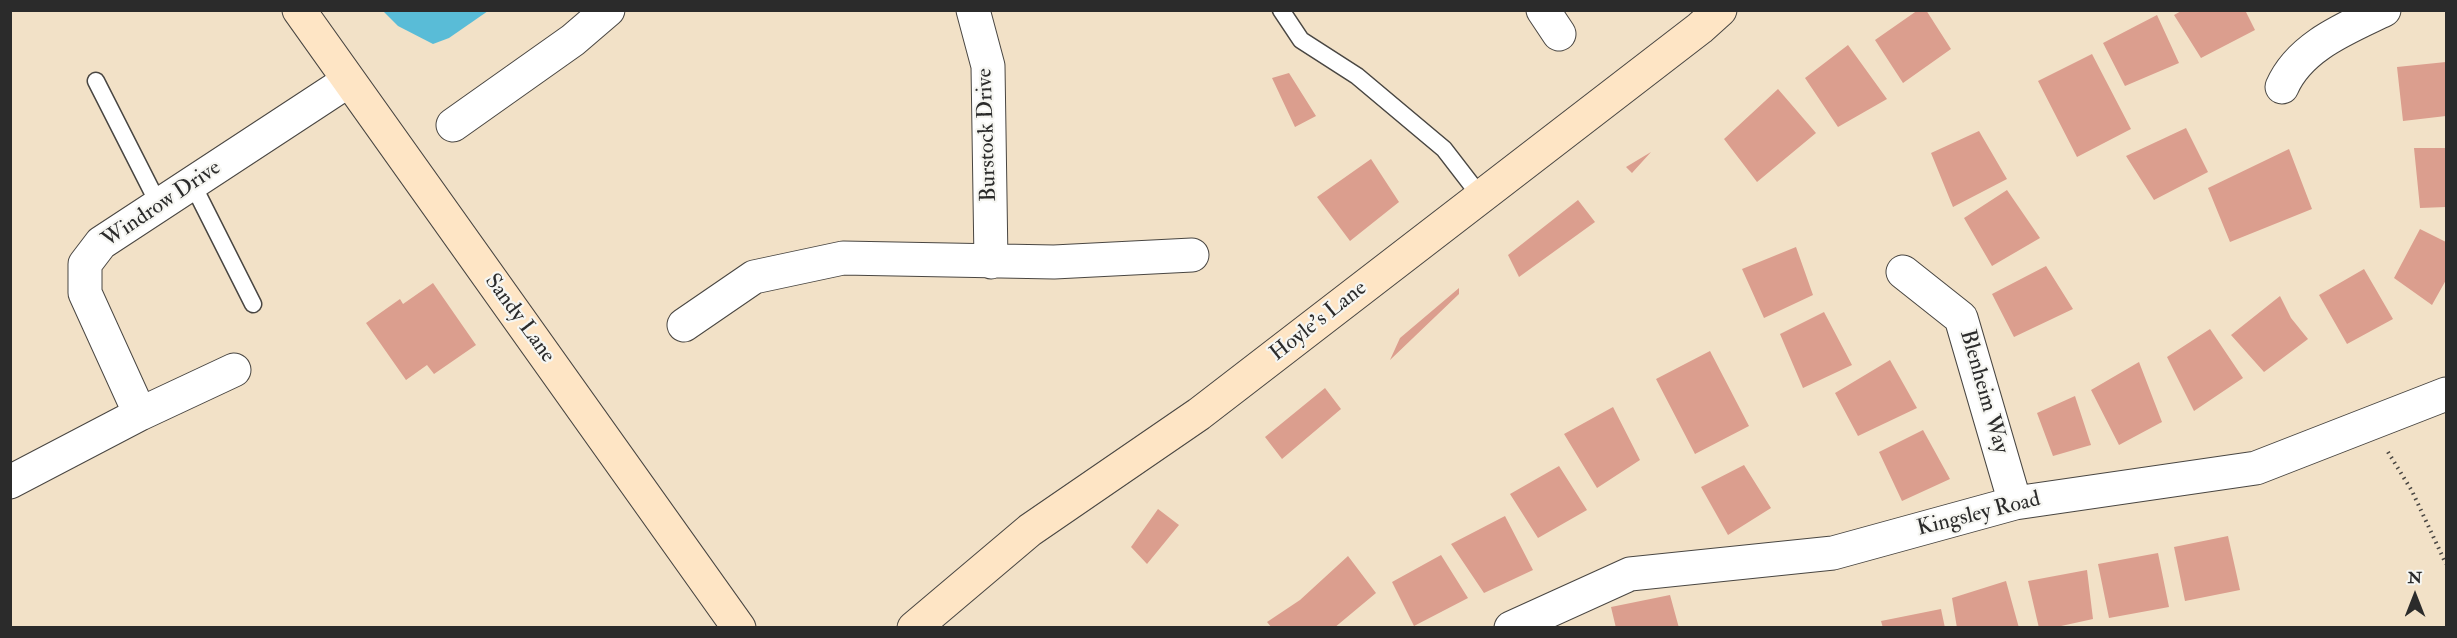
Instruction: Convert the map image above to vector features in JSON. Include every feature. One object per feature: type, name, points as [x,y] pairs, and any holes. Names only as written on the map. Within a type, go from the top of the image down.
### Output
[{"type":"street","name":"Sandy Lane","points":[[299,10],[739,627]]},
{"type":"street","points":[[453,125],[573,40],[608,10]]},
{"type":"street","name":"Burstock Drive","points":[[973,10],[988,66],[992,262]]},
{"type":"street","name":"Hoyle's Lane","points":[[914,627],[1030,530],[1199,414],[1691,35],[1720,10]]},
{"type":"street","points":[[2282,87],[2287,76],[2306,54],[2343,30],[2384,10]]},
{"type":"street","name":"Windrow Drive","points":[[140,414],[84,293],[84,264],[101,243],[348,81]]},
{"type":"street","points":[[684,325],[754,277],[843,258],[1054,262],[1192,255]]},
{"type":"street","name":"Blenheim Way","points":[[1903,272],[1961,318],[2015,503]]},
{"type":"street","points":[[10,482],[140,414],[234,370]]},
{"type":"street","name":"Kingsley Road","points":[[1511,627],[1630,574],[1833,553],[2015,503],[2256,468],[2446,394]]},
{"type":"lane","points":[[1281,10],[1301,40],[1357,76],[1444,149],[1481,197]]},
{"type":"lane","points":[[96,81],[159,205]]},
{"type":"lane","points":[[192,183],[253,304]]},
{"type":"path","points":[[2370,423],[2412,490],[2446,564]]},
{"type":"water","points":[[383,11],[488,11],[449,38],[433,44],[398,26]]},
{"type":"building","points":[[1918,10],[1926,10],[1951,49],[1903,83],[1875,40]]},
{"type":"building","points":[[2183,10],[2245,10],[2255,30],[2201,58],[2174,15]]},
{"type":"building","points":[[2157,15],[2179,63],[2125,86],[2103,43]]},
{"type":"building","points":[[1848,45],[1887,99],[1838,127],[1805,78]]},
{"type":"building","points":[[2092,54],[2131,129],[2077,157],[2038,81]]},
{"type":"building","points":[[2446,62],[2446,116],[2403,121],[2397,67]]},
{"type":"building","points":[[1289,73],[1316,116],[1295,127],[1272,78]]},
{"type":"building","points":[[1778,89],[1816,133],[1757,182],[1724,139]]},
{"type":"building","points":[[2186,128],[2208,172],[2154,200],[2126,156]]},
{"type":"building","points":[[1979,131],[2007,179],[1953,207],[1931,153]]},
{"type":"building","points":[[2414,148],[2446,148],[2446,207],[2420,208]]},
{"type":"building","points":[[2289,149],[2312,209],[2230,242],[2208,188]]},
{"type":"building","points":[[1651,152],[1632,173],[1626,167]]},
{"type":"building","points":[[1371,159],[1399,202],[1350,241],[1317,197]]},
{"type":"building","points":[[2007,190],[2040,238],[1992,266],[1964,218]]},
{"type":"building","points":[[1578,200],[1595,222],[1519,277],[1508,255]]},
{"type":"building","points":[[2420,229],[2446,242],[2446,280],[2432,305],[2394,278]]},
{"type":"building","points":[[1796,247],[1813,295],[1764,318],[1742,269]]},
{"type":"building","points":[[2046,266],[2073,309],[2014,337],[1992,294]]},
{"type":"building","points":[[2364,269],[2393,319],[2347,344],[2319,295]]},
{"type":"building","points":[[433,283],[476,345],[434,374],[427,365],[406,380],[366,323],[400,299],[403,304]]},
{"type":"building","points":[[1459,288],[1459,294],[1390,360],[1400,338]]},
{"type":"building","points":[[2280,296],[2291,318],[2308,339],[2264,372],[2231,335]]},
{"type":"building","points":[[1824,312],[1852,365],[1803,388],[1780,334]]},
{"type":"building","points":[[2210,329],[2243,378],[2194,411],[2167,357]]},
{"type":"building","points":[[1710,351],[1749,426],[1695,454],[1656,379]]},
{"type":"building","points":[[1890,360],[1917,408],[1858,436],[1835,393]]},
{"type":"building","points":[[2139,362],[2162,422],[2119,445],[2091,390]]},
{"type":"building","points":[[1325,388],[1341,409],[1282,459],[1265,437]]},
{"type":"building","points":[[2075,396],[2091,445],[2053,456],[2037,413]]},
{"type":"building","points":[[1613,407],[1640,460],[1597,488],[1564,434]]},
{"type":"building","points":[[1923,430],[1950,479],[1902,501],[1879,452]]},
{"type":"building","points":[[1744,465],[1771,508],[1728,535],[1701,487]]},
{"type":"building","points":[[1559,466],[1587,510],[1538,538],[1510,494]]},
{"type":"building","points":[[1158,509],[1179,525],[1147,564],[1131,547]]},
{"type":"building","points":[[1505,516],[1533,570],[1484,593],[1451,544]]},
{"type":"building","points":[[2228,536],[2240,590],[2185,601],[2174,547]]},
{"type":"building","points":[[2158,553],[2169,607],[2109,618],[2098,564]]},
{"type":"building","points":[[1441,555],[1468,598],[1414,626],[1392,582]]},
{"type":"building","points":[[1348,556],[1376,593],[1334,628],[1272,628],[1267,622],[1300,600]]},
{"type":"building","points":[[2087,570],[2093,619],[2052,628],[2039,628],[2028,581]]},
{"type":"building","points":[[2006,581],[2019,628],[1957,628],[1952,598]]},
{"type":"building","points":[[1670,595],[1679,628],[1616,628],[1611,607]]},
{"type":"building","points":[[1941,609],[1945,628],[1883,628],[1881,621]]}]
